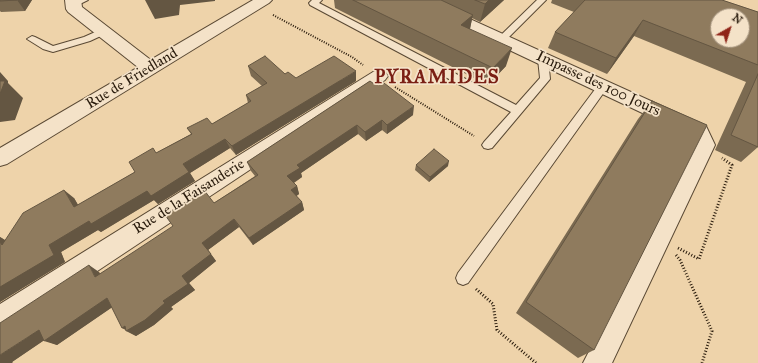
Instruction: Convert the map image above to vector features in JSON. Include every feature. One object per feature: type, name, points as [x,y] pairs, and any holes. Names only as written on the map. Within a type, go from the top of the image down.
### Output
[{"type":"street","name":"Impasse des 100 Jours","points":[[414,0],[699,131],[705,145]]},
{"type":"street","points":[[76,2],[74,9],[78,13],[150,68]]},
{"type":"street","name":"Rue de Friedland","points":[[0,158],[260,3]]},
{"type":"street","name":"Rue de la Faisanderie","points":[[0,319],[379,76]]},
{"type":"street","points":[[597,363],[705,145]]},
{"type":"lane","points":[[318,0],[313,3],[518,110]]},
{"type":"lane","points":[[501,40],[542,0]]},
{"type":"lane","points":[[32,39],[46,48],[53,49],[87,39],[102,32]]},
{"type":"lane","points":[[488,145],[545,79],[543,59]]},
{"type":"lane","points":[[464,278],[603,86]]},
{"type":"path","points":[[260,3],[352,57],[379,76],[488,145]]},
{"type":"path","points":[[659,237],[698,259],[732,165],[705,145]]},
{"type":"path","points":[[659,237],[680,260],[712,331],[702,363]]},
{"type":"path","points":[[464,278],[493,304],[497,330],[536,363]]},
{"type":"building","points":[[353,0],[441,0],[473,15],[461,25],[512,48],[493,68]]},
{"type":"building","points":[[475,0],[489,0],[485,4]]},
{"type":"building","points":[[585,0],[722,0],[746,8],[710,8],[710,46],[643,20],[616,58],[555,32]]},
{"type":"building","points":[[750,9],[758,12],[758,65],[715,48],[750,48]]},
{"type":"building","points":[[265,56],[285,74],[288,72],[296,78],[334,56],[356,71],[232,146],[225,139],[183,164],[189,172],[151,196],[147,191],[91,224],[89,221],[49,245],[54,255],[0,287],[0,242],[2,245],[23,213],[64,190],[74,207],[135,172],[129,162],[153,148],[156,153],[192,134],[187,128],[207,118],[212,124],[251,101],[246,95],[267,83],[248,66]]},
{"type":"building","points":[[758,74],[758,147],[731,135]]},
{"type":"building","points":[[380,80],[414,106],[387,125],[382,120],[365,132],[357,125],[297,165],[300,168],[287,176],[297,186],[291,190],[302,202],[249,238],[234,219],[202,243],[211,254],[182,276],[188,284],[163,301],[165,303],[145,320],[126,331],[125,326],[122,328],[107,298],[44,341],[39,330],[0,355],[0,323],[89,265],[95,277],[135,251],[173,226],[165,215],[204,190],[214,203],[258,175],[247,162],[370,81],[374,84]]},
{"type":"building","points":[[0,81],[5,81],[0,94]]},
{"type":"building","points":[[652,101],[707,125],[594,350],[526,302]]},
{"type":"building","points":[[434,149],[449,161],[430,177],[416,165]]},
{"type":"district","name":"PYRAMIDES","points":[[437,78]]}]
